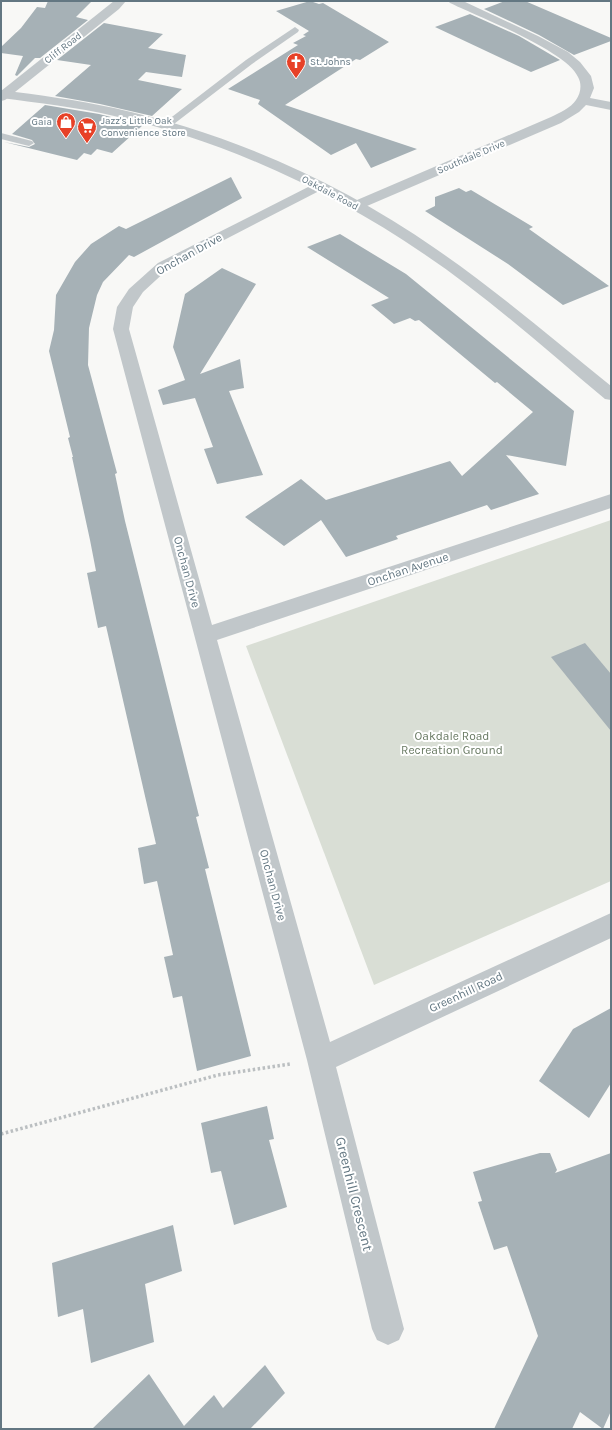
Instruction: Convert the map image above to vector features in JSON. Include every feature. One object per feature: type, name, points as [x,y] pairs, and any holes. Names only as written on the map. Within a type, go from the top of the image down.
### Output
[{"type":"street","name":"Cliff Road","points":[[2,95],[115,7],[120,1]]},
{"type":"street","points":[[454,1],[565,55],[583,73],[588,85],[583,100],[611,106]]},
{"type":"street","name":"Oakdale Road","points":[[2,95],[62,103],[167,125],[194,133],[268,162],[318,186],[355,206],[430,252],[611,395]]},
{"type":"street","name":"Southdale Drive","points":[[355,206],[550,123],[573,110],[583,100]]},
{"type":"street","name":"Onchan Drive","points":[[318,186],[163,266],[137,289],[125,307],[121,329],[321,1060]]},
{"type":"street","name":"Onchan Avenue","points":[[204,636],[611,501]]},
{"type":"street","name":"Greenhill Road","points":[[321,1060],[611,925]]},
{"type":"street","name":"Greenhill Crescent","points":[[321,1060],[388,1329]]},
{"type":"lane","points":[[167,125],[295,30]]},
{"type":"lane","points":[[1,136],[29,143]]},
{"type":"path","points":[[1,1134],[218,1074],[321,1060]]},
{"type":"green space","name":"Oakdale Road Recreation Ground","points":[[611,520],[611,881],[374,985],[246,646]]},
{"type":"building","points":[[48,1],[92,1],[76,17],[88,20],[40,58],[35,58],[17,76],[15,75],[23,56],[1,53],[1,47],[21,28],[37,7],[45,8]]},
{"type":"building","points":[[310,1],[319,4],[323,3],[389,42],[360,60],[356,59],[285,105],[417,149],[371,168],[356,143],[331,155],[258,104],[260,100],[228,89],[298,45],[293,43],[306,36],[303,35],[309,31],[276,11]]},
{"type":"building","points":[[505,1],[525,1],[611,38],[611,41],[574,55],[539,35],[484,9]]},
{"type":"building","points":[[470,14],[519,36],[560,60],[531,72],[435,27]]},
{"type":"building","points":[[104,23],[163,34],[148,48],[186,55],[182,77],[146,72],[138,80],[182,89],[152,116],[100,104],[55,96],[91,65],[57,60]]},
{"type":"building","points":[[45,105],[99,114],[143,125],[112,153],[97,149],[91,155],[84,153],[77,160],[4,142],[29,147],[35,144],[32,140],[12,134]]},
{"type":"building","points":[[231,177],[242,198],[134,257],[129,255],[103,282],[97,295],[89,328],[88,365],[117,473],[115,474],[125,521],[199,816],[196,817],[209,868],[205,869],[251,1056],[197,1071],[182,996],[173,998],[164,957],[173,955],[157,881],[144,884],[138,848],[156,844],[106,626],[98,628],[87,573],[96,571],[68,438],[70,437],[49,351],[54,330],[56,295],[75,262],[91,244],[119,226],[126,229]]},
{"type":"building","points":[[459,188],[466,192],[471,190],[533,227],[529,229],[609,286],[563,305],[508,264],[425,211],[435,206],[435,197]]},
{"type":"building","points":[[340,234],[406,274],[574,411],[566,466],[506,455],[539,494],[491,510],[487,505],[396,536],[398,539],[346,557],[321,520],[284,546],[245,517],[301,479],[326,500],[450,461],[462,476],[533,412],[497,382],[495,383],[419,320],[415,321],[410,318],[394,324],[371,305],[389,298],[307,247]]},
{"type":"building","points":[[222,268],[256,284],[200,374],[240,359],[244,388],[229,391],[263,475],[217,484],[204,449],[213,447],[195,398],[163,405],[158,390],[185,380],[173,347],[185,294]]},
{"type":"building","points":[[585,643],[611,674],[611,731],[551,657]]},
{"type":"building","points":[[611,1008],[611,1083],[589,1118],[539,1081],[573,1029]]},
{"type":"building","points":[[267,1106],[274,1139],[269,1140],[287,1207],[234,1225],[221,1171],[211,1173],[201,1123]]},
{"type":"building","points":[[540,1153],[550,1153],[557,1170],[555,1173],[611,1153],[611,1411],[603,1429],[580,1412],[572,1429],[494,1429],[538,1336],[507,1246],[494,1250],[478,1202],[482,1201],[473,1172]]},
{"type":"building","points":[[173,1225],[182,1271],[145,1284],[154,1342],[91,1363],[83,1309],[58,1317],[52,1263]]},
{"type":"building","points":[[265,1365],[285,1393],[250,1429],[92,1429],[149,1374],[184,1426],[214,1395],[223,1408]]},
{"type":"place","name":"St. Johns","points":[[296,79]]},
{"type":"place","name":"Gaia","points":[[66,139]]},
{"type":"place","name":"Jazz's Little Oak Convenience Store","points":[[87,144]]}]
